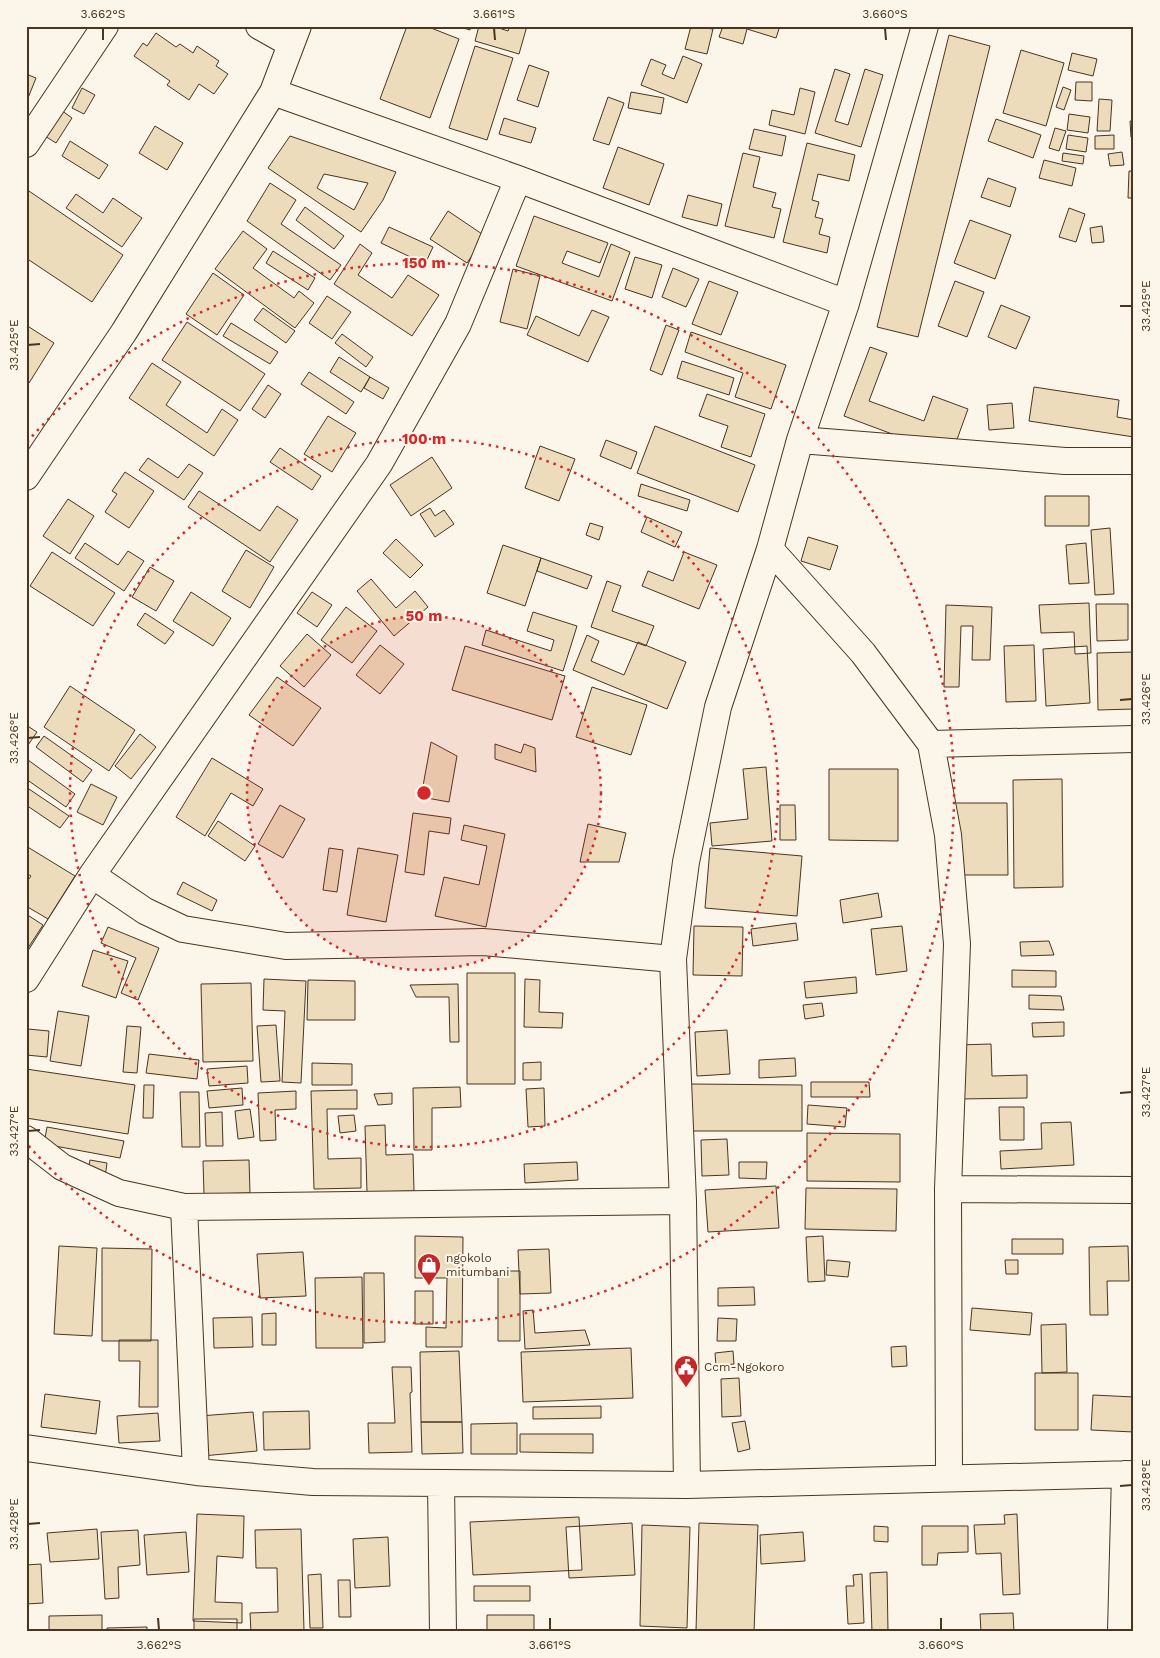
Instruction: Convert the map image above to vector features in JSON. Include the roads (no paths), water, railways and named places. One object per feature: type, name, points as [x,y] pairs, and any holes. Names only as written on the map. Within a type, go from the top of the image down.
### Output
[{"type":"street","points":[[26,144],[105,26]]},
{"type":"street","points":[[26,477],[124,332],[273,92],[294,35],[259,26]]},
{"type":"street","points":[[687,1485],[683,1201],[673,959],[686,862],[718,707],[770,549],[800,440],[846,303],[925,26]]},
{"type":"street","points":[[273,92],[518,178],[846,303]]},
{"type":"street","points":[[26,979],[92,875],[380,464],[458,324],[518,178]]},
{"type":"street","points":[[800,440],[1065,461],[1134,461]]},
{"type":"street","points":[[770,549],[863,654],[931,744],[948,835],[957,944],[948,1189],[949,1478]]},
{"type":"street","points":[[931,744],[1134,739]]},
{"type":"street","points":[[92,875],[146,911],[183,929],[286,946],[483,942],[673,959]]},
{"type":"street","points":[[26,1139],[62,1167],[119,1193],[184,1207],[683,1201]]},
{"type":"street","points":[[948,1189],[1134,1190]]},
{"type":"street","points":[[184,1207],[196,1472]]},
{"type":"street","points":[[26,1448],[196,1472],[312,1482],[687,1485],[1130,1474],[1121,1632]]},
{"type":"street","points":[[441,1483],[443,1632]]},
{"type":"place","name":"ngokolo mitumbani","points":[[429,1286]]},
{"type":"place","name":"Ccm-Ngokoro","points":[[686,1388]]}]
